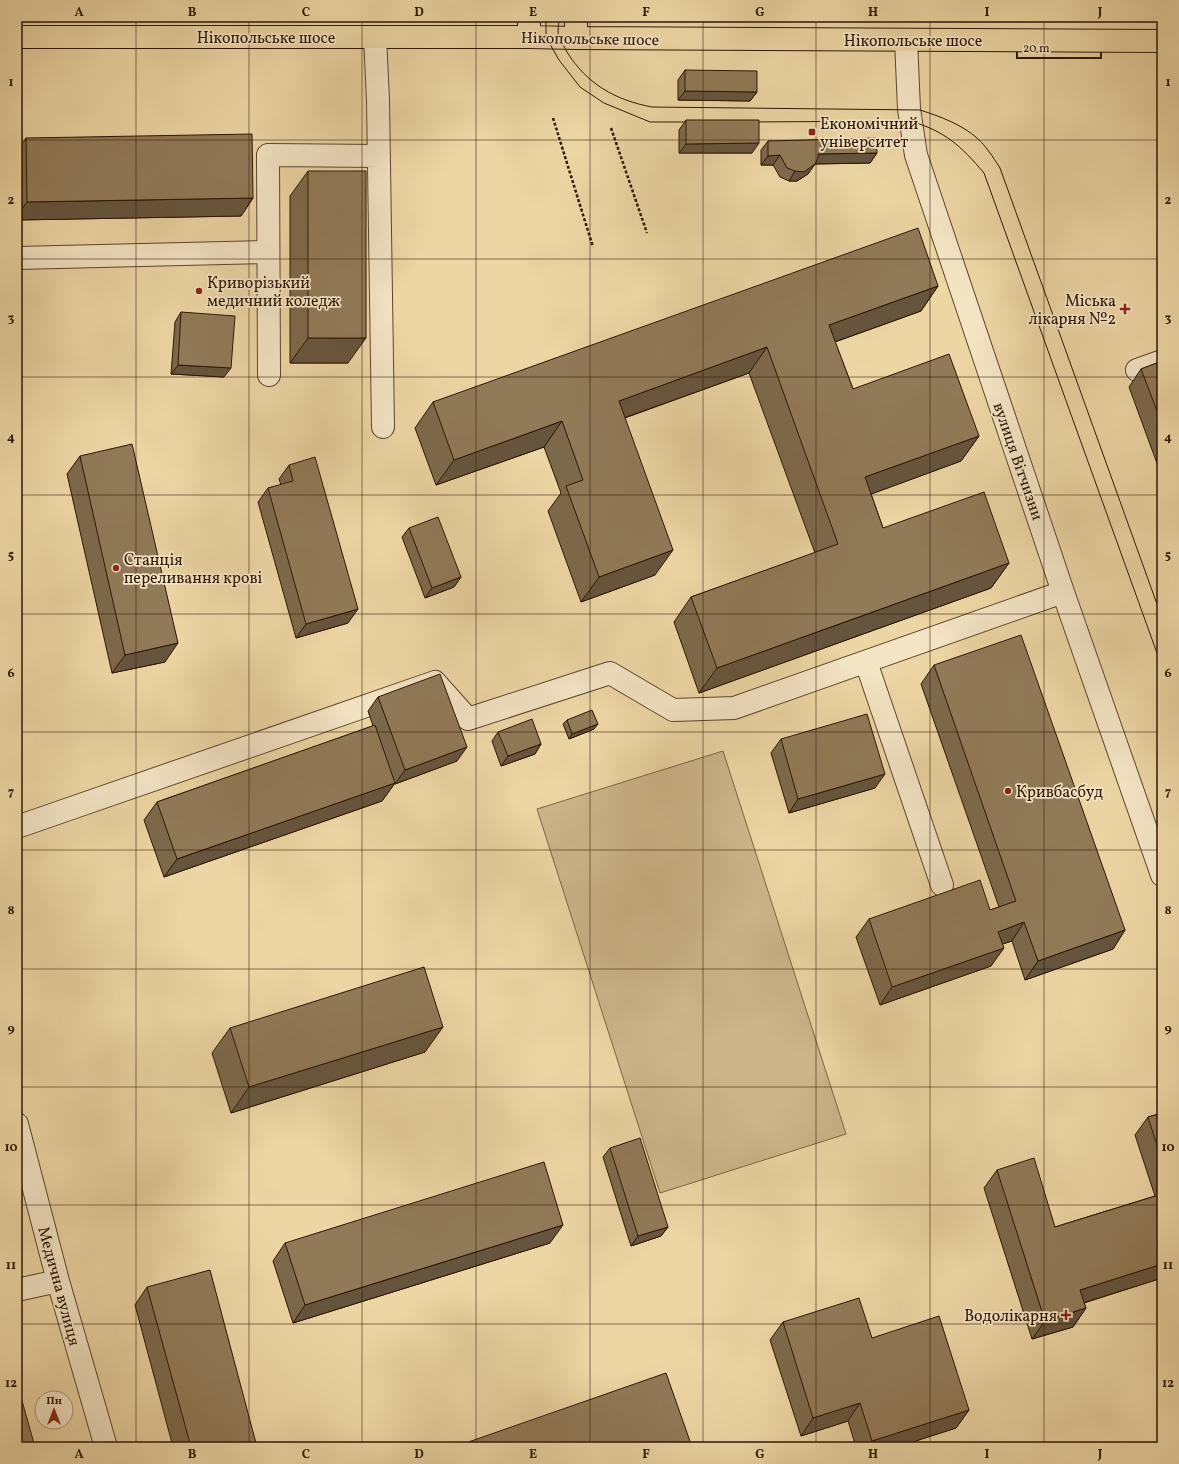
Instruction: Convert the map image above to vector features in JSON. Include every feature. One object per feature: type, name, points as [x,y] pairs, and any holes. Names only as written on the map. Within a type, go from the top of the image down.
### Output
[{"type":"main road","points":[[576,17],[576,38]]},
{"type":"main road","name":"Нікопольське шосе","points":[[17,37],[375,37],[529,27],[576,38],[1162,41]]},
{"type":"street","points":[[375,37],[379,156],[383,427]]},
{"type":"street","name":"вулиця Вітчизни","points":[[906,40],[909,109],[916,155],[1063,592],[1162,875]]},
{"type":"street","points":[[269,374],[268,155],[379,156]]},
{"type":"street","points":[[17,258],[268,252]]},
{"type":"street","points":[[1137,370],[1162,361]]},
{"type":"street","points":[[17,827],[435,682],[468,719],[610,673],[673,710],[734,708],[1063,592]]},
{"type":"street","points":[[866,662],[942,885]]},
{"type":"street","name":"Медична вулиця","points":[[17,1124],[58,1281],[106,1447]]},
{"type":"street","points":[[17,1290],[58,1281]]},
{"type":"path","points":[[553,118],[593,246]]},
{"type":"path","points":[[611,128],[647,233]]},
{"type":"shaded area","points":[[723,751],[846,1134],[660,1193],[537,809]]},
{"type":"building","points":[[685,70],[757,71],[757,92],[685,91]]},
{"type":"building","points":[[686,120],[759,120],[759,143],[686,144]]},
{"type":"building","points":[[252,134],[253,198],[27,202],[26,138]]},
{"type":"building","points":[[876,138],[877,153],[818,154],[815,164],[804,172],[787,168],[780,155],[768,156],[768,141]]},
{"type":"building","points":[[308,171],[366,171],[366,338],[308,338]]},
{"type":"building","points":[[918,228],[938,286],[829,325],[853,389],[949,354],[979,436],[865,477],[883,528],[984,492],[1009,563],[717,668],[691,597],[838,544],[767,347],[619,401],[673,550],[599,577],[566,486],[583,480],[562,421],[454,460],[433,402]]},
{"type":"building","points":[[181,312],[235,316],[231,368],[178,365]]},
{"type":"building","points":[[1162,361],[1162,424],[1141,369]]},
{"type":"building","name":"Станція переливання крові","points":[[132,444],[178,643],[125,655],[80,456]]},
{"type":"building","points":[[315,457],[358,609],[306,624],[268,488],[293,481],[289,465]]},
{"type":"building","points":[[438,517],[461,577],[432,588],[409,528]]},
{"type":"building","name":"Кривбасбуд","points":[[1021,635],[1125,930],[1038,961],[1024,922],[998,932],[1004,948],[892,987],[869,919],[980,880],[990,910],[1016,901],[934,665]]},
{"type":"building","points":[[440,674],[467,747],[405,770],[378,697]]},
{"type":"building","points":[[592,710],[598,724],[572,734],[567,720]]},
{"type":"building","points":[[867,714],[885,774],[798,799],[781,739]]},
{"type":"building","points":[[532,719],[541,744],[508,756],[498,732]]},
{"type":"building","points":[[375,725],[395,783],[177,859],[157,802]]},
{"type":"building","points":[[424,967],[443,1027],[249,1087],[230,1028]]},
{"type":"building","points":[[1162,1113],[1162,1161],[1148,1117]]},
{"type":"building","points":[[640,1138],[668,1227],[638,1236],[610,1148]]},
{"type":"building","points":[[1034,1158],[1055,1227],[1162,1194],[1162,1264],[1080,1290],[1086,1308],[1045,1321],[997,1170]]},
{"type":"building","points":[[544,1162],[563,1225],[305,1305],[285,1243]]},
{"type":"building","points":[[210,1270],[257,1447],[191,1447],[147,1287]]},
{"type":"building","points":[[859,1298],[872,1338],[939,1316],[969,1410],[872,1441],[860,1403],[813,1418],[783,1322]]},
{"type":"building","points":[[666,1373],[692,1447],[454,1447]]},
{"type":"building","points":[[17,1383],[35,1447],[17,1447]]},
{"type":"tram line","points":[[546,17],[546,37],[559,60],[580,87],[604,103],[650,122],[696,122]]},
{"type":"tram line","points":[[559,17],[558,36],[567,52],[584,73],[603,89],[614,95],[639,104],[652,107],[920,110],[957,125],[971,133],[980,141],[1000,168],[1162,618]]},
{"type":"tram line","points":[[748,122],[910,121],[933,130],[952,141],[960,147],[984,173],[1162,667]]},
{"type":"place","name":"Економічний університет","points":[[812,132]]},
{"type":"place","name":"Криворізький медичний коледж","points":[[199,291]]},
{"type":"place","name":"Міська лікарня №2","points":[[1125,309]]},
{"type":"place","name":"Станція переливання крові","points":[[116,568]]},
{"type":"place","name":"Кривбасбуд","points":[[1008,791]]},
{"type":"place","name":"Водолікарня","points":[[1066,1315]]}]
